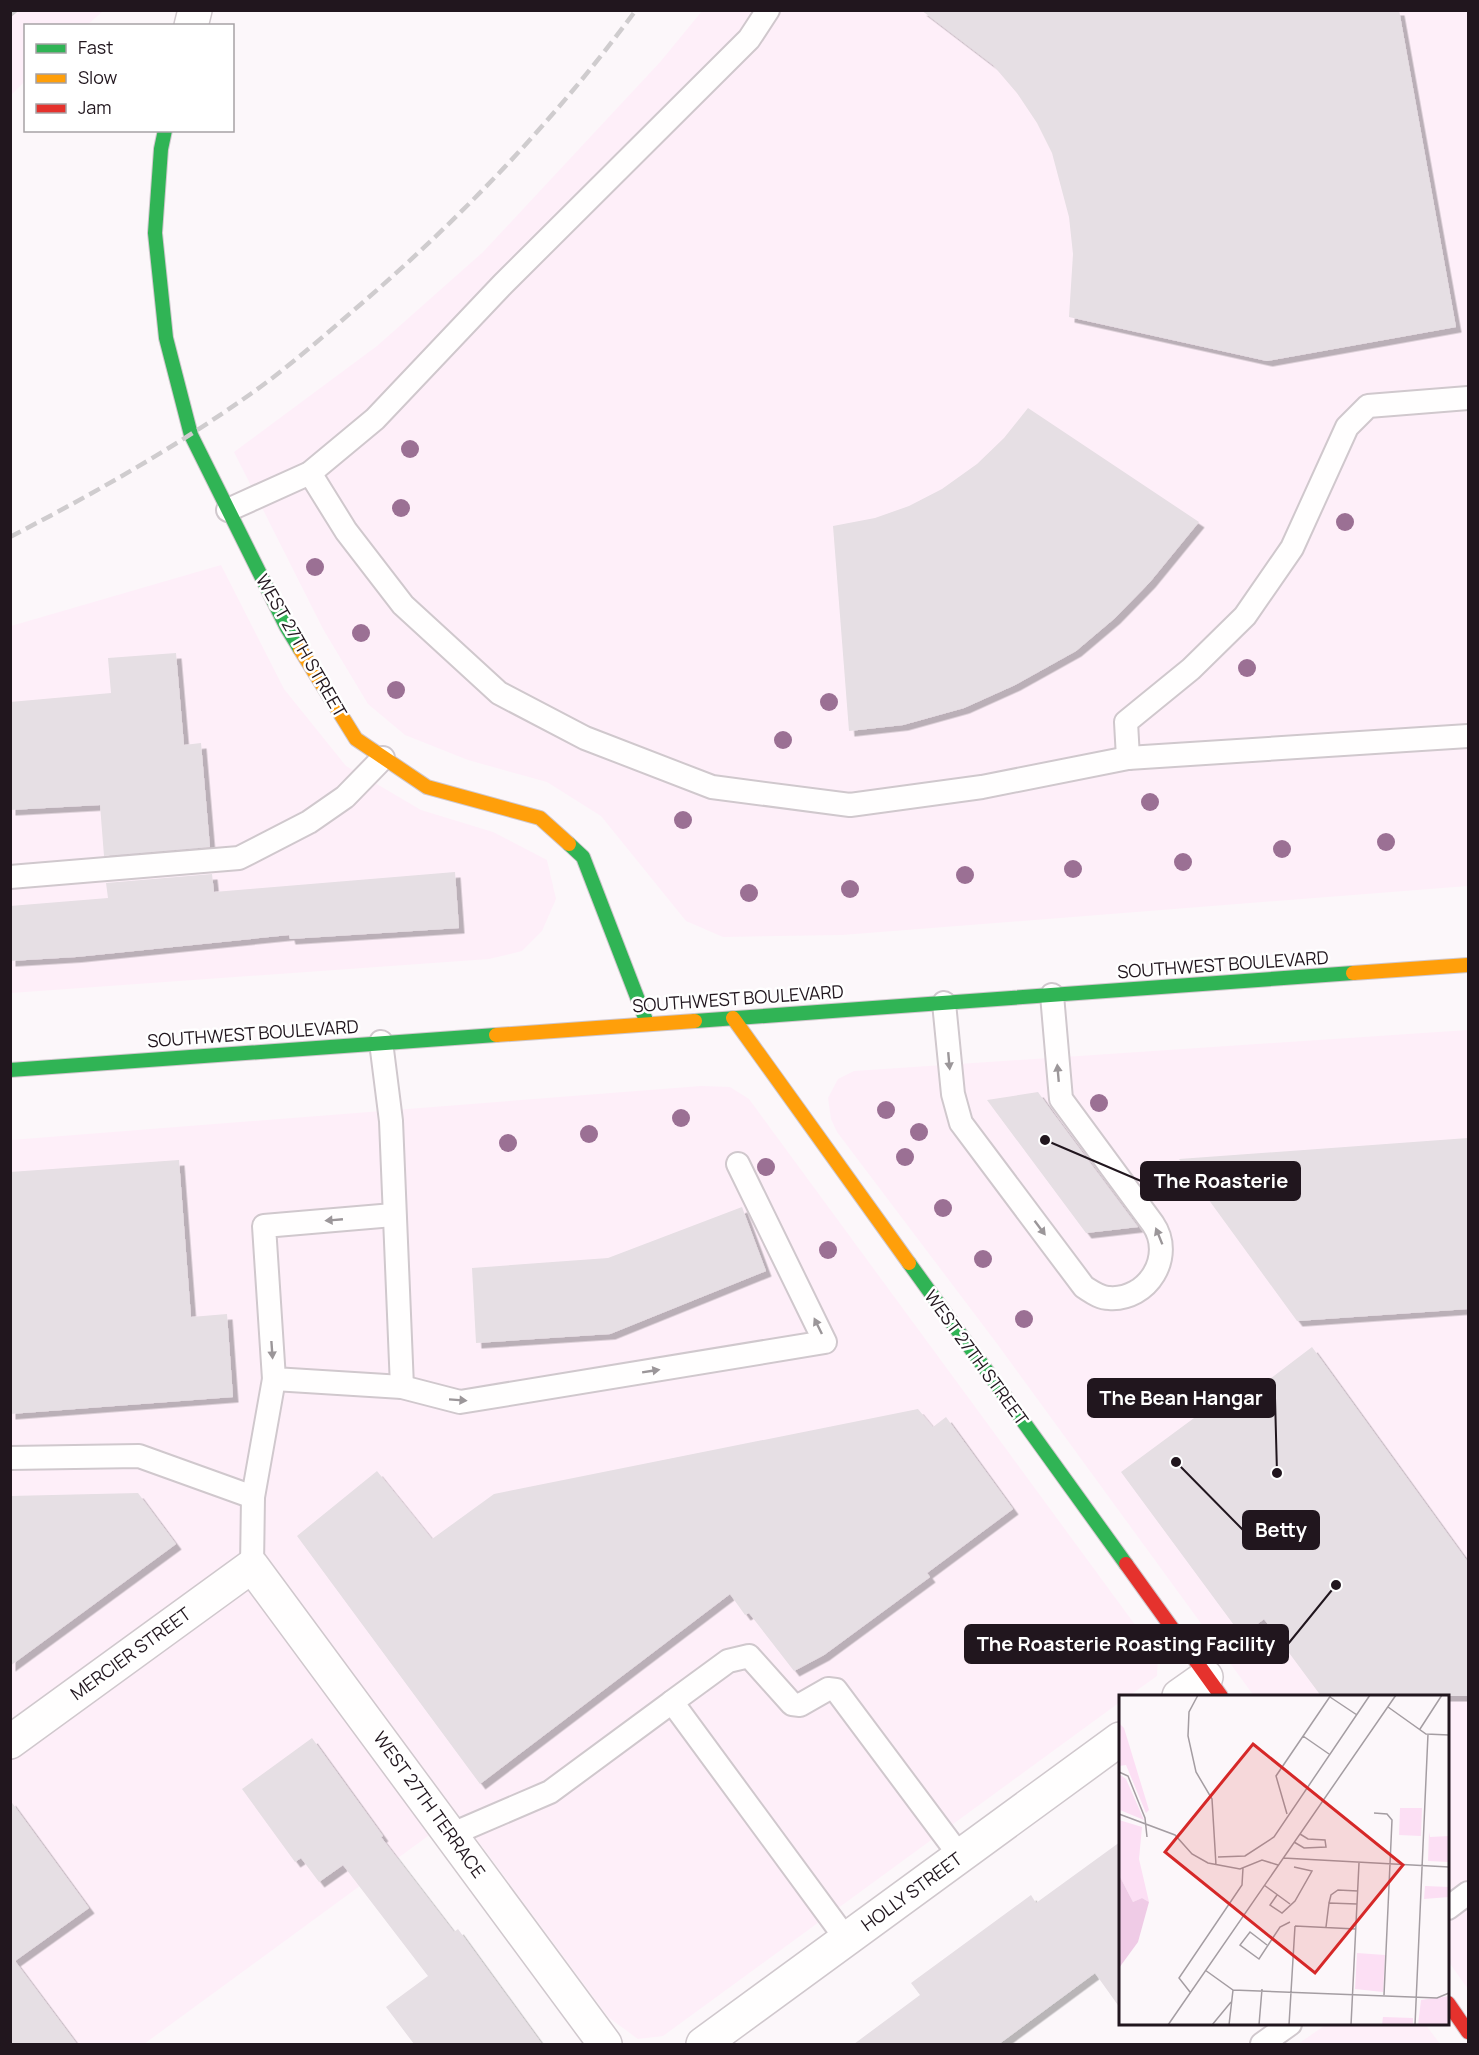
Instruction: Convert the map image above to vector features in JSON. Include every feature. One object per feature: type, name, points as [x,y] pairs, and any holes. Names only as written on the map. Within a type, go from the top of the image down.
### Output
[{"type":"street","name":"WEST 27TH STREET","points":[[165,132],[161,149],[155,233],[166,338],[191,435],[286,626],[356,739],[427,787],[540,818],[583,857],[647,1023]]},
{"type":"street","name":"SOUTHWEST BOULEVARD","points":[[10,1070],[1468,965]]},
{"type":"street","name":"WEST 27TH STREET","points":[[733,1018],[1214,1687]]},
{"type":"street","name":"MERCIER STREET","points":[[10,1742],[252,1566]]},
{"type":"street","name":"WEST 27TH TERRACE","points":[[252,1566],[604,2044]]},
{"type":"street","points":[[1183,1695],[1214,1687]]},
{"type":"street","name":"HOLLY STREET","points":[[703,2044],[1119,1740]]},
{"type":"street","points":[[1449,2004],[1468,2032]]},
{"type":"lane","points":[[228,510],[310,473],[375,419],[503,284],[748,39],[768,10]]},
{"type":"lane","points":[[1128,758],[1126,722],[1191,669],[1245,616],[1292,548],[1347,428],[1368,406],[1468,398]]},
{"type":"lane","points":[[310,473],[346,531],[404,605],[499,693],[585,738],[712,787],[850,805],[982,787],[1128,758],[1468,736]]},
{"type":"lane","points":[[10,877],[239,858],[309,822],[345,797],[383,758]]},
{"type":"lane","points":[[944,1003],[953,1094],[962,1123],[1084,1287],[1108,1299],[1118,1298],[1130,1294],[1150,1278],[1161,1259],[1162,1242],[1153,1224],[1061,1099],[1052,995]]},
{"type":"lane","points":[[381,1042],[391,1121],[393,1215],[402,1388]]},
{"type":"lane","points":[[274,1379],[402,1388],[460,1402],[825,1342],[738,1164]]},
{"type":"lane","points":[[252,1566],[254,1497],[274,1379],[264,1226],[393,1215]]},
{"type":"lane","points":[[10,1458],[139,1456],[254,1497]]},
{"type":"lane","points":[[450,1835],[550,1792],[728,1661],[749,1656],[792,1704],[800,1705],[828,1689],[836,1690],[960,1856]]},
{"type":"lane","points":[[672,1702],[847,1940]]},
{"type":"lane","points":[[1449,1907],[1468,1893]]},
{"type":"lane","points":[[1262,2044],[1289,2025]]},
{"type":"shaded area","points":[[11,10],[103,10],[88,24],[24,24],[24,82],[11,95]]},
{"type":"shaded area","points":[[702,11],[1468,11],[1468,886],[842,935],[723,937],[686,921],[601,816],[547,782],[468,760],[405,735],[368,704],[323,629],[234,452],[377,346],[483,252],[661,61]]},
{"type":"shaded area","points":[[221,565],[284,689],[346,766],[421,810],[493,832],[547,860],[556,899],[542,931],[522,951],[489,959],[11,993],[11,626]]},
{"type":"shaded area","points":[[1468,1030],[1468,1989],[1449,1962],[1449,1695],[1253,1695],[998,1345],[837,1132],[831,1119],[828,1098],[838,1079],[854,1071]]},
{"type":"shaded area","points":[[701,1086],[730,1087],[749,1099],[1158,1656],[1157,1676],[1130,1695],[1119,1695],[1119,1703],[663,2036],[638,2039],[608,2017],[458,1814],[144,2044],[11,2044],[11,1140]]},
{"type":"shaded area","points":[[1326,2025],[1426,2025],[1440,2044],[1298,2044]]},
{"type":"building","points":[[921,10],[1399,10],[1456,327],[1267,361],[1069,317],[1073,254],[1069,217],[1052,153],[1037,123],[1017,93],[993,65]]},
{"type":"building","points":[[1028,408],[1199,522],[1150,582],[1115,618],[1076,651],[1015,685],[964,708],[903,725],[849,731],[833,526],[875,518],[909,506],[942,489],[977,464],[1004,438]]},
{"type":"building","points":[[176,653],[184,745],[201,743],[210,847],[104,856],[100,805],[10,810],[10,702],[111,693],[108,658]]},
{"type":"building","points":[[455,872],[459,928],[290,939],[289,935],[76,957],[10,961],[10,906],[108,898],[106,883],[212,874],[214,892]]},
{"type":"building","points":[[1038,1092],[1138,1227],[1086,1233],[987,1100]]},
{"type":"building","points":[[1468,1138],[1468,1309],[1297,1321],[1179,1159]]},
{"type":"building","points":[[179,1160],[191,1317],[227,1314],[233,1397],[10,1414],[10,1172]]},
{"type":"building","points":[[742,1207],[766,1271],[610,1334],[476,1343],[472,1268],[608,1258]]},
{"type":"building","points":[[1312,1347],[1468,1562],[1468,1696],[1320,1695],[1264,1619],[1242,1636],[1121,1472],[1213,1404],[1221,1416]]},
{"type":"building","points":[[918,1409],[933,1427],[946,1417],[1013,1509],[927,1573],[930,1577],[824,1655],[794,1671],[749,1613],[745,1615],[730,1594],[480,1784],[297,1536],[377,1471],[432,1539],[494,1494]]},
{"type":"building","points":[[138,1493],[176,1544],[10,1666],[10,1496]]},
{"type":"building","points":[[312,1738],[383,1836],[381,1837],[454,1932],[458,1929],[542,2044],[414,2044],[386,2007],[428,1976],[343,1865],[319,1882],[301,1858],[295,1862],[242,1789]]},
{"type":"building","points":[[10,1800],[89,1908],[15,1961],[77,2044],[10,2044]]},
{"type":"building","points":[[1119,1843],[1119,2007],[1095,1973],[999,2044],[854,2044],[920,1995],[911,1983],[1031,1895],[1036,1903]]},
{"type":"railway","points":[[10,15],[16,10]]},
{"type":"railway","points":[[10,537],[164,451],[252,393],[308,350],[436,236],[507,165],[573,90],[636,10]]},
{"type":"traffic: fast","points":[[165,132],[161,149],[155,233],[166,338],[191,435],[286,626],[300,649]]},
{"type":"traffic: fast","points":[[569,844],[583,857],[647,1023]]},
{"type":"traffic: fast","points":[[695,1021],[1353,973]]},
{"type":"traffic: fast","points":[[10,1070],[496,1035]]},
{"type":"traffic: fast","points":[[909,1263],[1126,1564]]},
{"type":"traffic: slow","points":[[300,649],[356,739],[427,787],[540,818],[569,844]]},
{"type":"traffic: slow","points":[[1353,973],[1468,965]]},
{"type":"traffic: slow","points":[[733,1018],[909,1263]]},
{"type":"traffic: slow","points":[[496,1035],[695,1021]]},
{"type":"traffic: jam","points":[[1126,1564],[1220,1695]]},
{"type":"traffic: jam","points":[[1449,2004],[1468,2032]]},
{"type":"place","name":"The Roasterie","points":[[1045,1140]]},
{"type":"place","name":"Betty","points":[[1176,1462]]},
{"type":"place","name":"The Bean Hangar","points":[[1277,1473]]},
{"type":"place","name":"The Roasterie Roasting Facility","points":[[1336,1585]]}]
